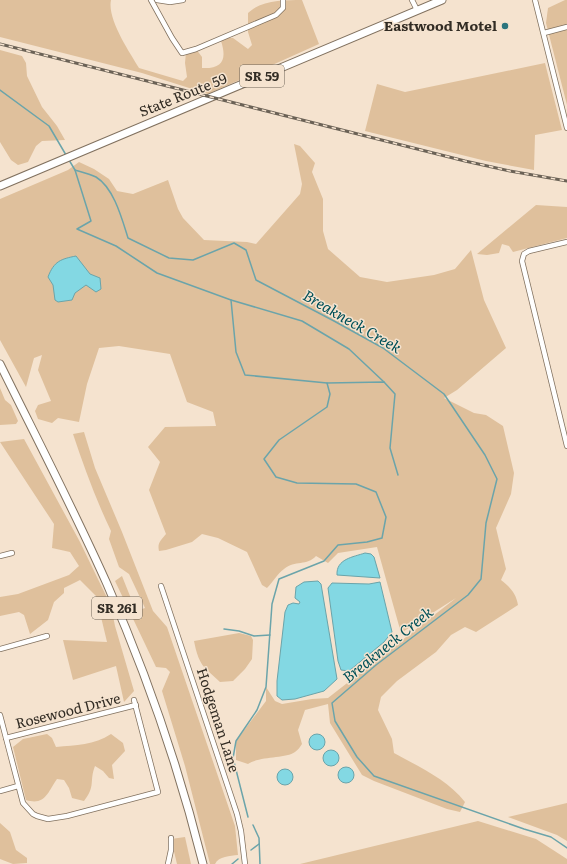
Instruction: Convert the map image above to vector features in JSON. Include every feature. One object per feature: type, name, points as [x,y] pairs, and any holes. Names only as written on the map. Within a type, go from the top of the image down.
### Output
[{"type":"main road","name":"State Route 59","points":[[0,186],[442,0]]},
{"type":"main road","name":"SR 261","points":[[0,364],[84,534],[127,631],[172,752],[203,864]]},
{"type":"street","points":[[151,0],[182,53],[196,49],[276,15],[283,8],[283,0]]},
{"type":"street","points":[[157,0],[170,2],[184,0]]},
{"type":"street","points":[[412,0],[417,10]]},
{"type":"street","points":[[535,0],[567,128]]},
{"type":"street","points":[[544,33],[567,27]]},
{"type":"street","points":[[567,242],[529,251],[524,254],[522,261],[567,446]]},
{"type":"street","points":[[0,556],[12,553]]},
{"type":"street","name":"Hodgeman Lane","points":[[161,586],[237,814],[241,831],[245,864]]},
{"type":"street","points":[[0,649],[47,636]]},
{"type":"street","points":[[0,715],[23,803],[37,816],[48,819],[67,816],[158,792],[134,700]]},
{"type":"street","name":"Rosewood Drive","points":[[6,738],[136,706]]},
{"type":"street","points":[[0,791],[18,786]]},
{"type":"street","points":[[168,864],[171,850],[171,838]]},
{"type":"shaded area","points":[[0,0],[111,0],[112,16],[115,25],[139,68],[183,81],[187,77],[185,63],[186,52],[196,49],[202,57],[202,68],[209,68],[215,67],[222,62],[224,53],[221,41],[226,38],[233,38],[248,49],[252,45],[248,32],[248,13],[266,3],[302,0],[319,44],[208,94],[142,73],[0,37]]},
{"type":"shaded area","points":[[567,0],[567,105],[546,23],[548,8]]},
{"type":"shaded area","points":[[0,50],[22,56],[26,63],[27,76],[42,107],[57,126],[65,140],[42,141],[36,146],[28,162],[18,165],[11,160],[0,142]]},
{"type":"shaded area","points":[[545,63],[562,130],[535,135],[534,170],[486,161],[365,131],[377,84],[405,92]]},
{"type":"shaded area","points":[[294,144],[300,146],[315,163],[312,172],[323,199],[323,231],[328,249],[360,277],[387,282],[434,275],[455,269],[471,250],[484,300],[506,348],[457,390],[444,398],[474,413],[486,415],[503,426],[514,473],[511,494],[496,528],[506,569],[501,580],[512,591],[516,597],[518,605],[476,632],[465,627],[451,635],[436,652],[397,681],[381,697],[378,710],[392,739],[394,753],[432,774],[458,794],[465,802],[460,812],[447,809],[362,775],[330,723],[328,704],[305,710],[298,730],[302,744],[295,752],[285,756],[253,761],[248,764],[236,760],[236,741],[266,701],[266,687],[275,701],[282,704],[328,698],[456,598],[401,633],[377,547],[338,553],[328,563],[316,556],[309,561],[288,566],[267,588],[262,585],[247,552],[218,538],[202,534],[192,542],[159,551],[159,544],[166,534],[149,490],[160,462],[148,447],[165,427],[216,426],[213,412],[187,402],[170,354],[119,346],[99,348],[87,384],[79,422],[58,418],[52,423],[38,419],[35,411],[38,405],[51,401],[38,370],[42,355],[34,358],[26,387],[0,340],[0,199],[68,170],[79,162],[94,169],[109,179],[117,191],[133,194],[168,180],[178,209],[183,218],[204,240],[247,242],[256,244],[300,194],[302,184]]},
{"type":"shaded area","points":[[536,205],[567,207],[567,238],[513,252],[509,246],[502,244],[499,253],[487,255],[477,254]]},
{"type":"shaded area","points":[[0,388],[5,400],[11,405],[18,421],[16,424],[0,425]]},
{"type":"shaded area","points":[[84,432],[95,468],[153,611],[167,627],[235,826],[238,855],[219,859],[215,864],[210,864],[185,766],[162,691],[170,672],[166,668],[156,667],[115,581],[122,576],[136,611],[145,608],[129,574],[119,567],[109,539],[111,531],[90,483],[73,434]]},
{"type":"shaded area","points":[[24,439],[80,542],[111,606],[115,626],[134,691],[124,702],[116,666],[73,680],[63,640],[107,642],[96,596],[80,580],[64,588],[64,593],[54,602],[48,620],[30,634],[24,615],[19,612],[0,616],[0,597],[18,594],[69,575],[79,566],[70,552],[52,548],[54,524],[0,442]]},
{"type":"shaded area","points":[[239,633],[251,636],[253,640],[252,659],[245,669],[233,681],[220,682],[202,665],[194,641]]},
{"type":"shaded area","points":[[47,734],[52,738],[56,747],[91,742],[105,738],[111,734],[123,743],[125,751],[112,765],[114,779],[109,778],[103,771],[95,766],[90,791],[84,801],[72,798],[69,788],[64,780],[57,779],[45,797],[38,801],[26,800],[13,747],[23,739]]},
{"type":"shaded area","points":[[567,803],[567,841],[557,835],[508,817]]},
{"type":"shaded area","points":[[478,821],[536,839],[567,859],[567,864],[300,864]]},
{"type":"shaded area","points":[[0,823],[10,832],[16,850],[27,858],[27,863],[13,864],[0,859]]},
{"type":"shaded area","points":[[185,837],[191,864],[177,864],[171,839]]},
{"type":"water","points":[[76,256],[90,274],[100,278],[101,289],[96,292],[86,285],[75,293],[72,300],[58,302],[55,300],[53,285],[48,277],[56,264],[66,258]]},
{"type":"water","points":[[365,553],[371,554],[374,557],[380,578],[337,575],[337,570],[342,562]]},
{"type":"water","points":[[318,581],[321,584],[337,679],[324,691],[295,699],[282,700],[277,696],[277,681],[285,612],[288,605],[293,603],[299,604],[300,602],[295,598],[296,587],[304,582]]},
{"type":"water","points":[[380,582],[392,632],[384,642],[349,671],[341,670],[338,661],[328,588],[332,583],[369,584]]},
{"type":"water","points":[[314,734],[320,734],[325,739],[323,748],[320,750],[314,750],[309,745],[309,739]]},
{"type":"water","points":[[328,750],[334,750],[339,755],[337,764],[334,766],[328,766],[323,761],[323,755]]},
{"type":"water","points":[[343,767],[349,767],[354,772],[352,781],[349,783],[343,783],[338,778],[338,772]]},
{"type":"water","points":[[282,769],[288,769],[293,774],[291,783],[288,785],[282,785],[277,780],[277,774]]},
{"type":"waterway","name":"Breakneck Creek","points":[[0,90],[49,126],[66,155]]},
{"type":"waterway","points":[[69,160],[75,170],[91,221],[77,229],[116,246],[157,273],[231,300],[236,352],[245,375],[327,383],[330,394],[327,407],[279,440],[264,459],[276,477],[297,483],[356,484],[376,492],[386,517],[382,538],[367,542],[338,545],[324,561],[279,579],[272,604],[266,687],[257,710],[236,741],[233,758],[248,817]]},
{"type":"waterway","name":"Breakneck Creek","points":[[75,170],[96,177],[108,188],[116,204],[128,238],[169,258],[193,260],[234,243],[246,250],[256,280],[383,348],[444,394],[485,455],[497,479],[486,523],[481,579],[468,595],[376,665],[332,703],[335,721],[357,757],[374,776],[524,829],[551,837],[567,848]]},
{"type":"waterway","points":[[231,300],[302,321],[349,349],[384,382]]},
{"type":"waterway","points":[[327,383],[384,382],[395,394],[390,448],[398,475]]},
{"type":"waterway","points":[[224,629],[239,631],[254,636],[270,635]]},
{"type":"waterway","points":[[253,825],[259,838],[260,864]]},
{"type":"waterway","points":[[251,850],[259,844]]},
{"type":"waterway","points":[[232,864],[238,859]]},
{"type":"railway","points":[[0,44],[465,161],[567,181]]},
{"type":"place","name":"Eastwood Motel","points":[[505,26]]}]
